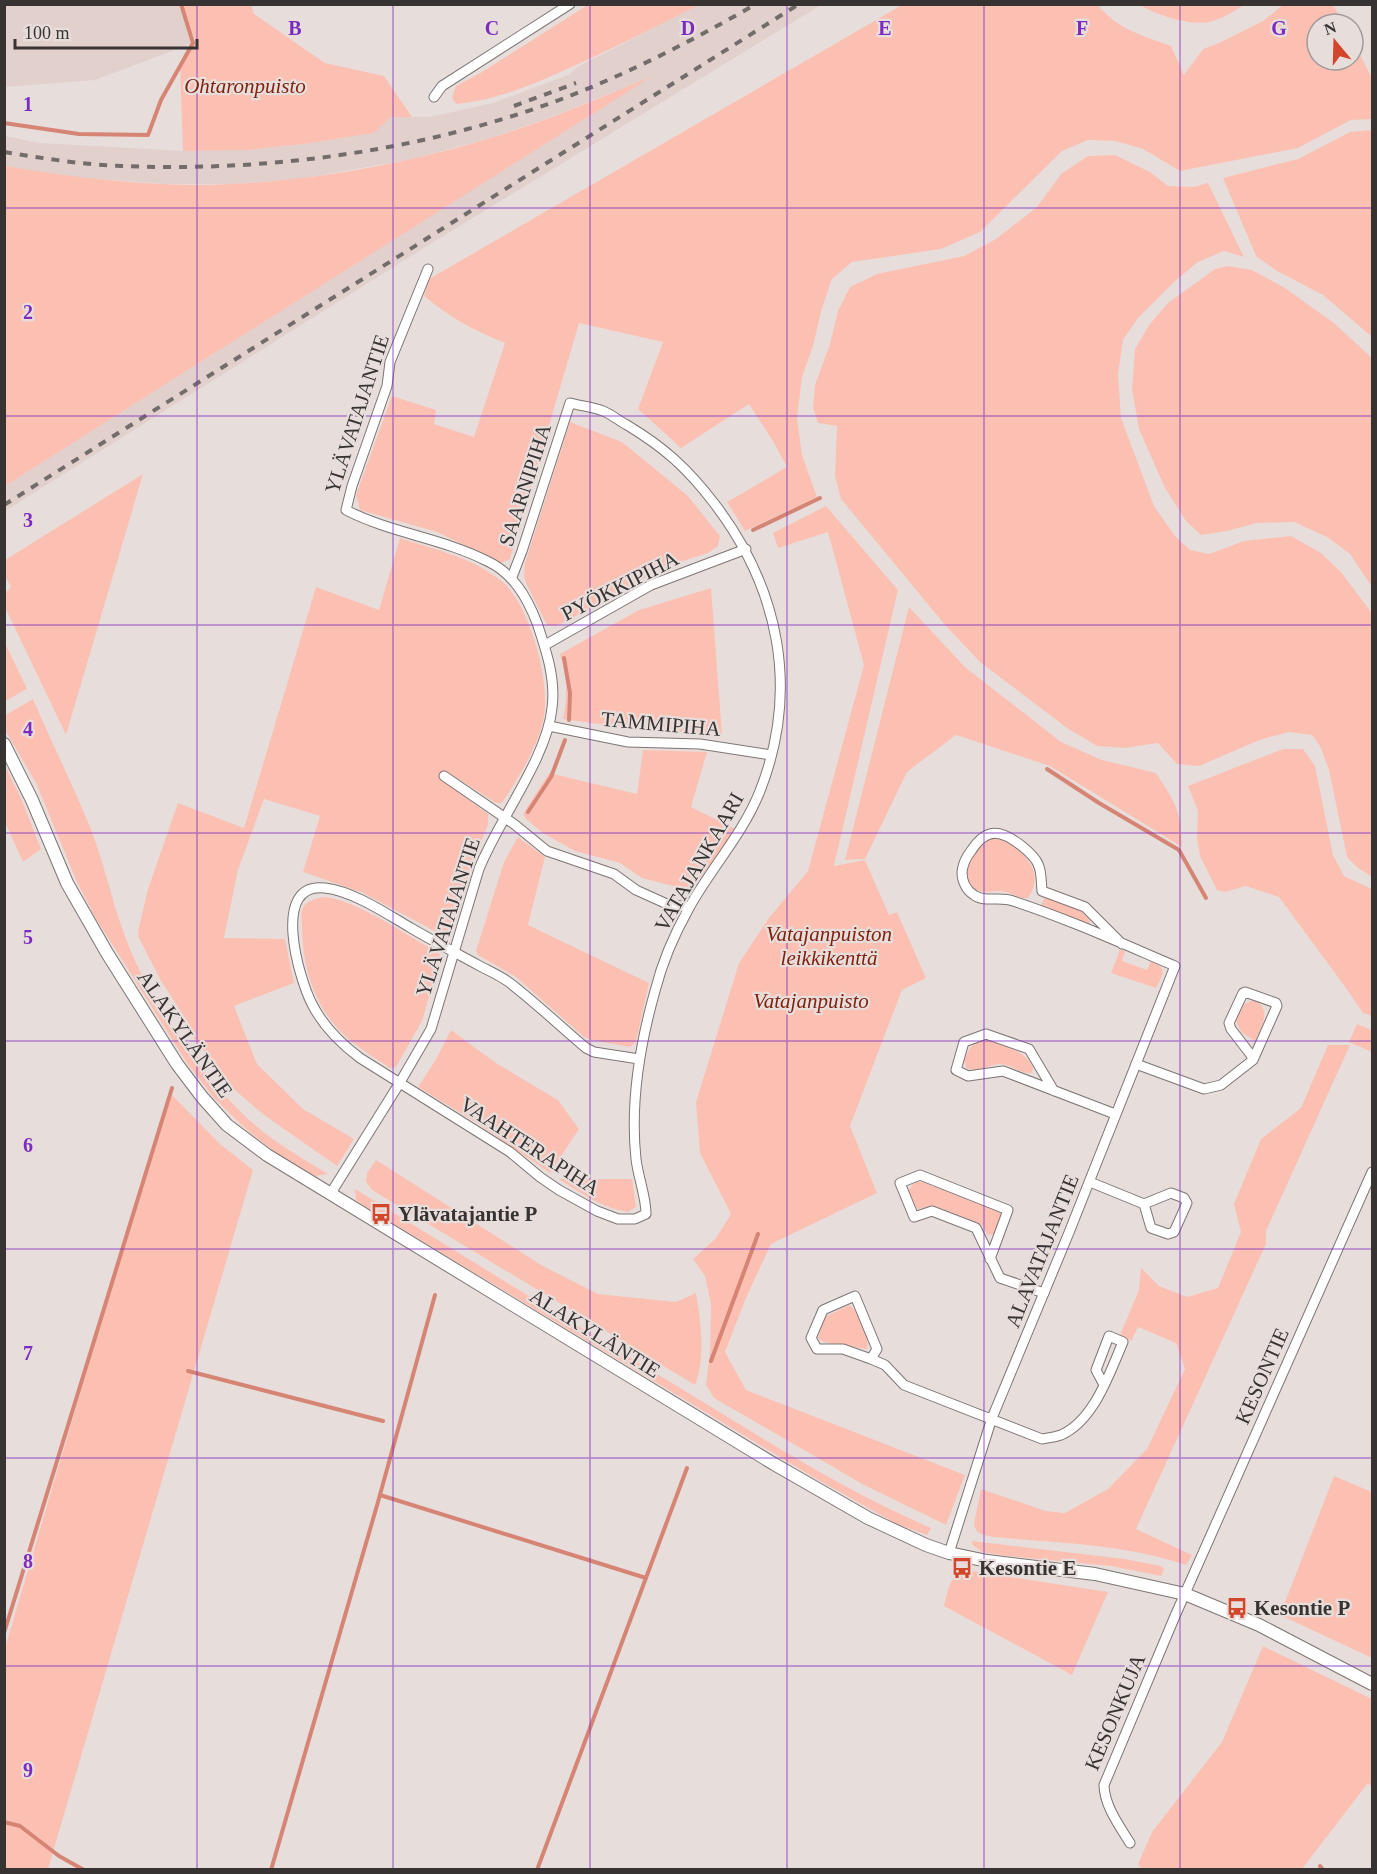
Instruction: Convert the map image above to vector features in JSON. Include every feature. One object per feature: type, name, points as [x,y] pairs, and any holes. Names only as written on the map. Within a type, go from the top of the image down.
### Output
[{"type":"street","points":[[434,97],[442,86],[570,4]]},
{"type":"street","name":"YLÄVATAJANTIE","points":[[331,1193],[431,1029],[479,868],[489,843],[542,745],[549,726],[553,690],[545,645],[534,615],[512,577],[487,561],[462,550],[363,519],[346,510],[352,486],[387,386],[390,362],[428,269]]},
{"type":"street","name":"SAARNIPIHA","points":[[512,577],[570,403]]},
{"type":"street","name":"VATAJANKAARI","points":[[570,403],[603,411],[663,448],[683,465],[708,494],[746,549],[765,590],[777,642],[780,670],[780,699],[771,755],[759,793],[747,818],[689,907],[659,977],[639,1059],[636,1158],[646,1214]]},
{"type":"street","name":"PYÖKKIPIHA","points":[[545,645],[651,585],[746,549]]},
{"type":"street","name":"TAMMIPIHA","points":[[549,726],[628,742],[699,744],[771,755]]},
{"type":"street","name":"ALAKYLÄNTIE","points":[[4,744],[32,800],[78,905],[106,953],[177,1064],[214,1111],[241,1137],[647,1388],[826,1495],[910,1539],[949,1553],[1006,1564],[1119,1578],[1185,1594],[1259,1625],[1372,1684]]},
{"type":"street","points":[[444,776],[504,817],[547,851],[614,874],[636,890],[667,904],[689,907]]},
{"type":"street","points":[[1034,908],[1042,891],[1038,864],[1030,853],[1011,838],[1000,833],[991,833],[983,837],[975,844],[965,860],[962,873],[964,885],[973,895],[983,900],[1004,897],[1122,944]]},
{"type":"street","name":"VAAHTERAPIHA","points":[[639,1059],[594,1052],[586,1048],[508,982],[384,912],[334,889],[324,887],[306,891],[300,895],[295,905],[294,939],[298,966],[312,1005],[327,1028],[348,1050],[510,1152],[559,1190],[603,1214],[618,1219],[627,1220],[643,1217],[646,1214]]},
{"type":"street","points":[[1042,891],[1085,907],[1122,944]]},
{"type":"street","name":"ALAVATAJANTIE","points":[[949,1553],[992,1418],[1090,1182],[1175,966],[1122,944]]},
{"type":"street","points":[[1136,1064],[1204,1089],[1210,1089],[1232,1077],[1253,1060],[1277,1004],[1244,992],[1229,1026],[1253,1060]]},
{"type":"street","points":[[1054,1091],[1029,1049],[986,1034],[964,1042],[956,1070],[968,1076],[1003,1071],[1054,1091],[1115,1114]]},
{"type":"street","name":"KESONTIE","points":[[1185,1594],[1372,1172]]},
{"type":"street","points":[[990,1258],[1008,1210],[920,1175],[900,1183],[914,1217],[932,1211],[976,1228],[990,1258],[1000,1278],[1044,1293]]},
{"type":"street","points":[[1090,1182],[1144,1204],[1171,1193],[1184,1198],[1187,1203],[1173,1232],[1168,1234],[1151,1228],[1144,1204]]},
{"type":"street","points":[[871,1359],[876,1349],[855,1296],[823,1310],[811,1338],[817,1349],[843,1349],[871,1359],[885,1365],[904,1385],[1042,1438],[1060,1436],[1072,1428],[1094,1404],[1104,1385],[1123,1342],[1109,1336],[1096,1370],[1104,1385]]},
{"type":"street","name":"KESONKUJA","points":[[1130,1843],[1106,1797],[1104,1785],[1185,1594]]},
{"type":"shaded area","points":[[5,5],[182,5],[196,42],[95,80],[5,87]]},
{"type":"shaded area","points":[[699,5],[821,5],[427,246],[5,511],[5,486],[647,79],[494,137],[413,159],[293,180],[229,184],[166,184],[71,177],[5,166],[5,136],[39,143],[183,151],[246,150],[374,133],[391,117],[430,117],[493,103],[568,75],[579,66]]},
{"type":"green space","points":[[589,4],[699,5],[539,81],[490,98],[456,104],[452,98],[456,86]]},
{"type":"green space","name":"Ohtaronpuisto","points":[[182,5],[251,5],[254,14],[325,63],[384,76],[412,117],[391,117],[374,133],[304,144],[246,150],[183,151],[180,65],[196,42]]},
{"type":"green space","points":[[902,5],[1098,5],[1122,26],[1171,46],[1184,75],[1203,49],[1263,21],[1283,5],[1333,5],[1337,12],[1305,12],[1305,72],[1365,72],[1365,64],[1372,78],[1372,119],[1351,120],[1298,148],[1180,171],[1143,149],[1115,141],[1088,140],[1062,151],[980,232],[941,249],[852,262],[832,279],[802,377],[797,418],[802,455],[817,497],[745,531],[727,502],[787,467],[749,404],[681,448],[638,409],[663,342],[579,323],[510,559],[501,563],[437,532],[360,510],[356,495],[392,396],[436,410],[434,424],[474,437],[505,343],[463,323],[424,296],[429,279]]},
{"type":"green space","points":[[1140,5],[1244,5],[1218,19],[1201,23],[1173,19]]},
{"type":"green space","points":[[651,77],[5,486],[5,166],[89,178],[174,185],[297,179],[364,169],[430,155],[494,137],[553,117]]},
{"type":"green space","points":[[1372,130],[1372,337],[1323,295],[1277,271],[1256,256],[1223,178],[1298,159],[1350,132]]},
{"type":"green space","points":[[1115,155],[1150,172],[1168,186],[1194,187],[1208,183],[1244,257],[1224,251],[1198,262],[1175,281],[1138,318],[1123,340],[1118,374],[1121,418],[1154,506],[1175,536],[1190,550],[1209,554],[1244,541],[1291,536],[1321,553],[1341,572],[1372,613],[1372,877],[1347,857],[1329,770],[1320,746],[1312,735],[1289,732],[1262,739],[1199,766],[1177,764],[1158,743],[1125,748],[1097,746],[1067,728],[980,662],[945,625],[841,499],[835,476],[837,426],[818,423],[813,408],[815,385],[830,344],[838,311],[850,287],[877,274],[964,256],[996,239],[1037,207],[1061,174],[1088,156]]},
{"type":"green space","points":[[1228,266],[1252,270],[1285,288],[1334,323],[1372,358],[1372,587],[1350,554],[1327,537],[1294,522],[1257,523],[1201,535],[1186,521],[1165,488],[1139,429],[1132,389],[1135,349],[1149,325],[1168,303],[1215,269]]},
{"type":"green space","points":[[570,422],[622,442],[688,496],[720,536],[718,546],[708,553],[664,567],[555,626],[547,625],[524,576],[525,563]]},
{"type":"green space","points":[[143,474],[66,735],[5,607],[5,593],[11,587],[5,576],[5,560]]},
{"type":"green space","name":"Vatajanpuisto","points":[[826,506],[898,590],[834,866],[865,860],[889,915],[897,912],[926,978],[902,990],[850,1126],[877,1193],[771,1244],[746,1298],[725,1352],[746,1390],[965,1475],[946,1525],[864,1485],[714,1398],[706,1385],[710,1352],[711,1304],[705,1276],[693,1259],[716,1238],[731,1214],[700,1153],[696,1102],[739,963],[769,918],[808,871],[864,665],[828,532],[778,548],[773,533]]},
{"type":"green space","points":[[400,538],[470,562],[505,584],[523,611],[531,629],[542,669],[545,706],[536,743],[502,803],[496,803],[449,773],[446,783],[488,814],[488,825],[471,865],[451,934],[446,937],[361,892],[303,872],[320,816],[264,799],[238,870],[224,938],[285,939],[294,983],[234,1006],[257,1064],[303,1109],[354,1139],[337,1166],[264,1115],[229,1085],[194,1038],[191,1027],[161,981],[139,938],[138,931],[148,889],[178,803],[244,828],[316,587],[379,610]]},
{"type":"green space","points":[[711,588],[722,734],[640,730],[563,719],[566,686],[560,654],[639,610]]},
{"type":"green space","points":[[909,607],[965,667],[1061,742],[1102,760],[1156,773],[1179,815],[1182,847],[1050,766],[956,735],[907,772],[865,859],[845,860]]},
{"type":"green space","points":[[5,643],[27,689],[4,701]]},
{"type":"green space","points":[[33,699],[92,832],[120,923],[136,963],[167,1019],[186,1048],[229,1100],[274,1140],[328,1174],[315,1176],[277,1154],[246,1129],[214,1098],[187,1063],[95,917],[77,882],[36,783],[5,730],[4,716]]},
{"type":"green space","points":[[1283,749],[1303,749],[1315,766],[1333,855],[1344,876],[1372,889],[1372,1016],[1363,1013],[1279,897],[1246,886],[1225,892],[1217,890],[1200,856],[1197,838],[1198,811],[1188,786]]},
{"type":"green space","points":[[643,750],[707,752],[691,807],[735,829],[693,889],[688,890],[642,878],[620,863],[575,851],[543,833],[523,814],[549,773],[637,794]]},
{"type":"green space","points":[[5,766],[21,798],[41,849],[23,862],[5,822]]},
{"type":"green space","points":[[518,837],[545,857],[528,925],[649,983],[636,1042],[630,1047],[584,1037],[516,977],[478,955],[476,951],[504,862]]},
{"type":"green space","points":[[997,837],[1015,847],[1029,861],[1035,878],[1028,898],[1003,891],[980,891],[971,885],[967,872],[970,858],[978,845],[985,840]]},
{"type":"green space","points":[[322,897],[349,903],[364,910],[441,956],[422,1021],[396,1067],[390,1068],[345,1036],[325,1012],[313,989],[302,939],[302,913],[306,904]]},
{"type":"green space","points":[[1045,897],[1081,911],[1090,920],[1089,924],[1041,905]]},
{"type":"green space","points":[[1120,950],[1125,951],[1122,961],[1147,970],[1151,961],[1160,966],[1163,972],[1156,988],[1111,973]]},
{"type":"green space","points":[[1253,1000],[1259,1003],[1264,1013],[1263,1024],[1255,1041],[1241,1032],[1236,1021],[1242,1005]]},
{"type":"green space","points":[[1357,1024],[1372,1030],[1372,1052],[1349,1042]]},
{"type":"green space","points":[[451,1030],[496,1063],[558,1100],[579,1129],[550,1173],[477,1123],[418,1087]]},
{"type":"green space","points":[[986,1040],[1026,1057],[1033,1069],[1031,1073],[999,1064],[975,1070],[967,1069],[964,1061],[969,1049],[977,1042]]},
{"type":"green space","points":[[1328,1045],[1350,1045],[1266,1231],[1266,1244],[1136,1529],[1192,1555],[1186,1565],[1115,1548],[994,1537],[978,1532],[974,1523],[981,1489],[1046,1511],[1065,1513],[1108,1489],[1147,1449],[1185,1369],[1176,1343],[1138,1327],[1131,1341],[1120,1335],[1139,1290],[1141,1268],[1159,1286],[1187,1297],[1218,1288],[1241,1232],[1234,1204],[1261,1139],[1301,1108]]},
{"type":"green space","points":[[169,1092],[220,1144],[253,1170],[48,1869],[5,1869],[5,1648]]},
{"type":"green space","points":[[376,1160],[543,1266],[598,1294],[676,1302],[696,1293],[701,1328],[701,1351],[695,1385],[372,1190],[366,1182],[367,1173]]},
{"type":"green space","points":[[559,1179],[632,1179],[636,1207],[628,1212],[609,1207]]},
{"type":"green space","points":[[917,1182],[923,1182],[1002,1212],[994,1234],[988,1235],[981,1224],[935,1206],[917,1209],[908,1192]]},
{"type":"green space","points":[[355,1189],[801,1462],[865,1497],[931,1528],[927,1535],[897,1524],[813,1477],[364,1206],[356,1200]]},
{"type":"green space","points":[[849,1305],[857,1313],[863,1325],[868,1344],[867,1349],[830,1343],[818,1338],[825,1317]]},
{"type":"green space","points":[[1334,1476],[1372,1492],[1372,1658],[1280,1615]]},
{"type":"green space","points":[[972,1541],[1125,1559],[1161,1566],[1164,1569],[1161,1576],[1111,1566],[1007,1556],[982,1552],[973,1545]]},
{"type":"green space","points":[[965,1570],[1108,1592],[1072,1675],[944,1606],[952,1579]]},
{"type":"green space","points":[[1263,1646],[1372,1699],[1372,1787],[1368,1783],[1302,1869],[1141,1869],[1138,1864],[1152,1832],[1222,1742]]},
{"type":"waterway","points":[[4,123],[79,134],[148,135],[161,100],[193,43],[181,4]]},
{"type":"waterway","points":[[753,530],[820,498]]},
{"type":"waterway","points":[[564,658],[570,693],[569,720]]},
{"type":"waterway","points":[[528,812],[551,777],[565,740]]},
{"type":"waterway","points":[[1047,769],[1179,850],[1206,898]]},
{"type":"waterway","points":[[4,1633],[172,1088]]},
{"type":"waterway","points":[[711,1361],[758,1234]]},
{"type":"waterway","points":[[271,1870],[378,1502],[435,1295]]},
{"type":"waterway","points":[[188,1371],[383,1421]]},
{"type":"waterway","points":[[537,1870],[687,1468]]},
{"type":"waterway","points":[[380,1495],[646,1578]]},
{"type":"waterway","points":[[4,1822],[20,1826],[59,1856],[84,1870]]},
{"type":"waterway","points":[[1320,1866],[1323,1870]]},
{"type":"railway","points":[[4,152],[93,164],[176,167],[285,162],[393,146],[499,120],[577,93],[655,58],[756,4]]},
{"type":"railway","points":[[4,505],[799,4]]},
{"type":"railway","points":[[514,106],[576,83]]},
{"type":"place","name":"Ylävatajantie P","points":[[381,1214]]},
{"type":"place","name":"Kesontie E","points":[[962,1568]]},
{"type":"place","name":"Kesontie P","points":[[1237,1608]]},
{"type":"park label","name":"Vatajanpuiston leikkikenttä","points":[[829,946]]}]
